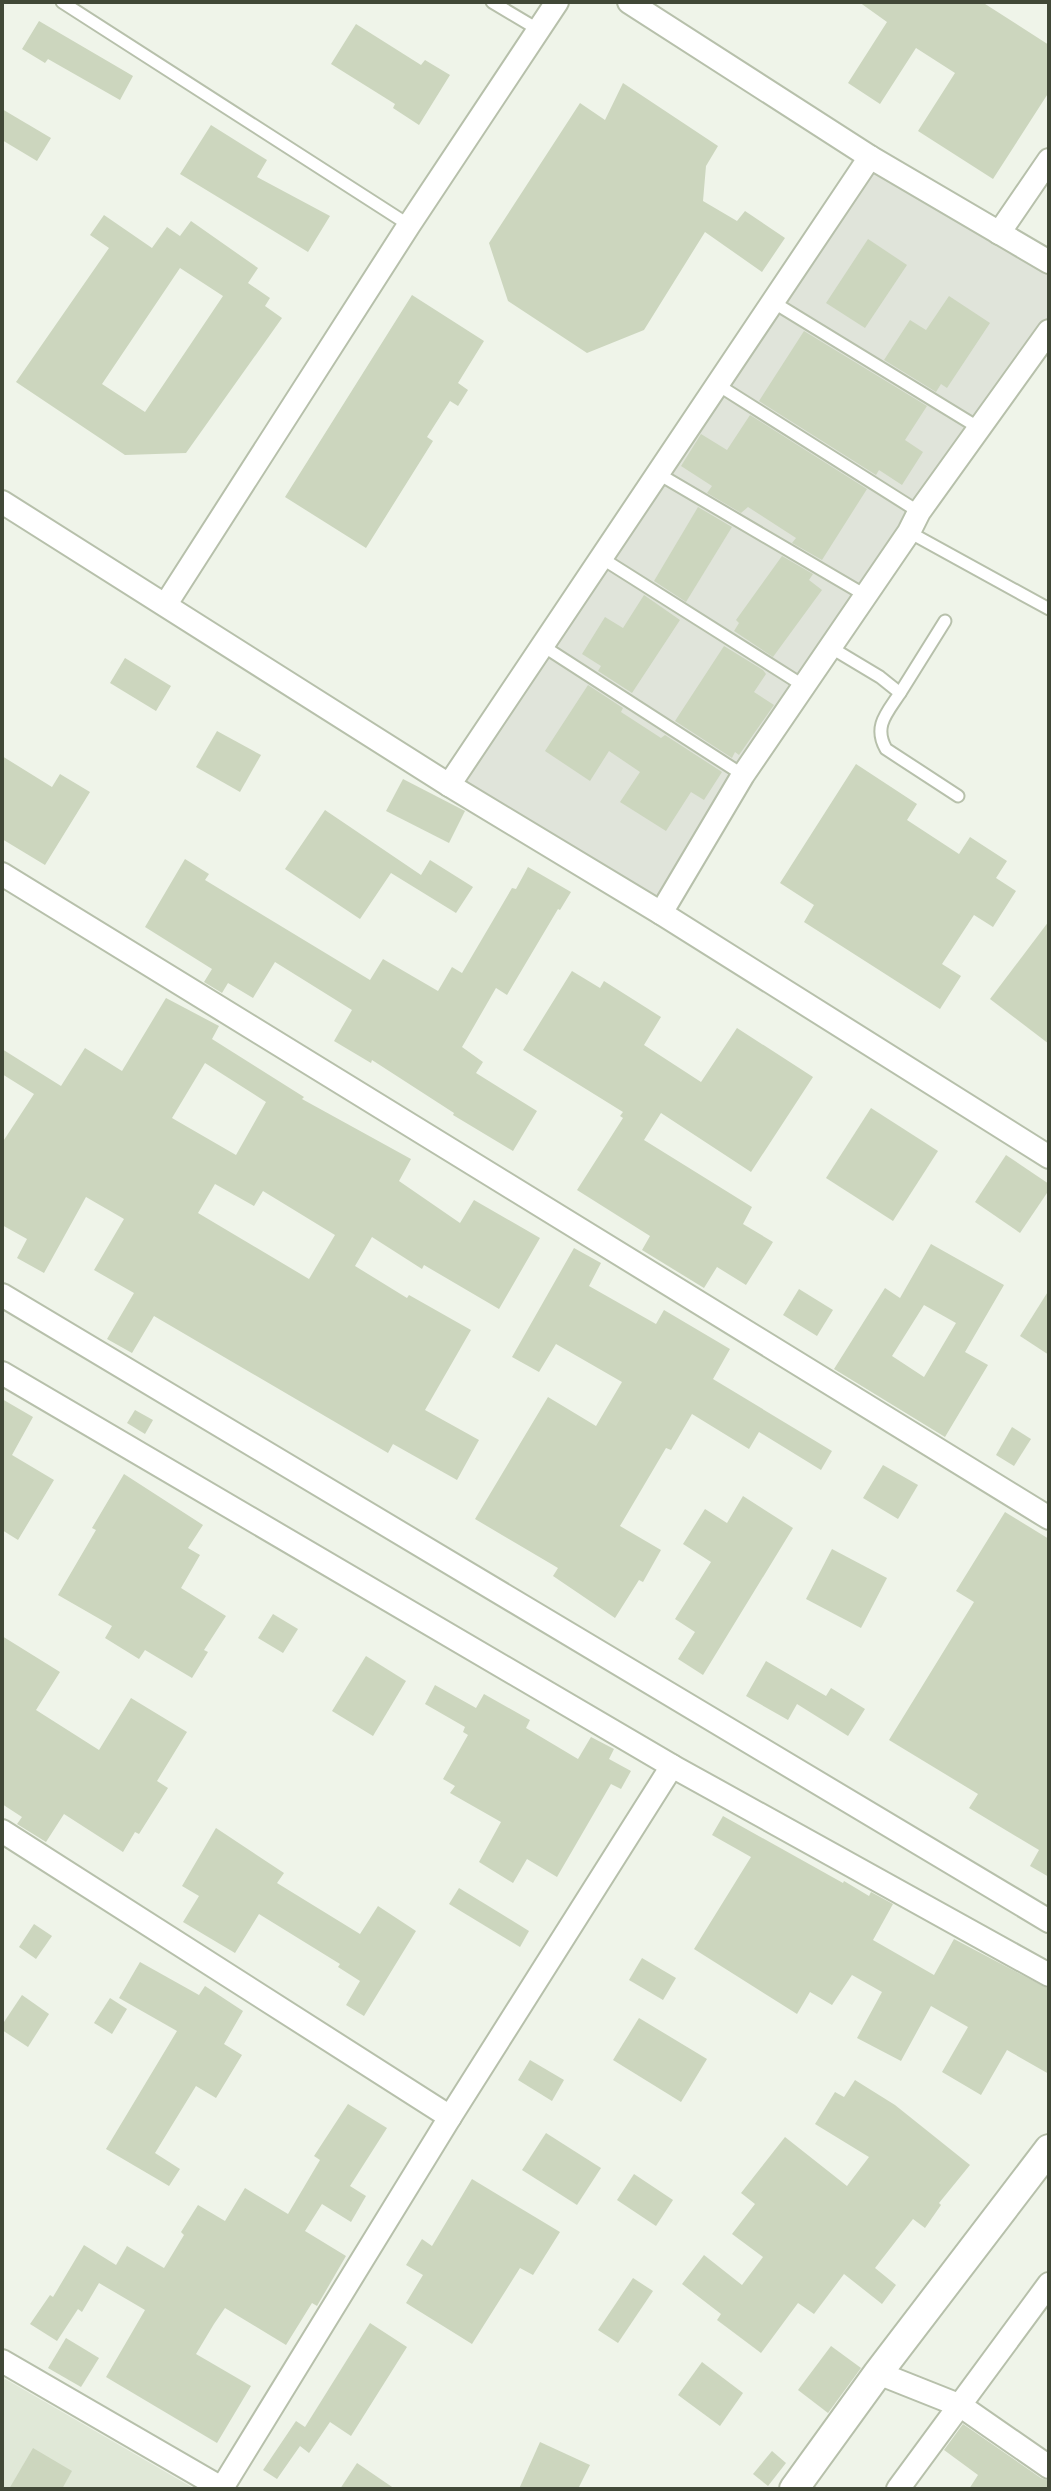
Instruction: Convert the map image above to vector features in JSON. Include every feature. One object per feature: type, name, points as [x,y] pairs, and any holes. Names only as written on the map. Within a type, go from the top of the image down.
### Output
[{"type":"street","points":[[166,604],[409,225],[557,2]]},
{"type":"street","points":[[629,2],[870,157],[1049,262]]},
{"type":"street","points":[[449,785],[870,157]]},
{"type":"street","points":[[999,233],[1049,160]]},
{"type":"street","points":[[661,913],[743,775],[914,522],[1049,331]]},
{"type":"street","points":[[2,502],[449,785],[661,913],[1049,1157]]},
{"type":"street","points":[[2,874],[1049,1518]]},
{"type":"street","points":[[2,1295],[1049,1921]]},
{"type":"street","points":[[2,1373],[672,1766],[1049,1975]]},
{"type":"street","points":[[2,2361],[222,2489],[450,2117],[672,1766]]},
{"type":"street","points":[[2,1831],[450,2117]]},
{"type":"street","points":[[794,2489],[878,2373],[1049,2149]]},
{"type":"street","points":[[898,2489],[1049,2284]]},
{"type":"street","points":[[878,2373],[961,2406],[1049,2467]]},
{"type":"lane","points":[[62,2],[409,225]]},
{"type":"lane","points":[[492,2],[539,30]]},
{"type":"lane","points":[[773,302],[979,428]]},
{"type":"lane","points":[[718,385],[914,522],[1049,609]]},
{"type":"lane","points":[[657,473],[865,595]]},
{"type":"lane","points":[[603,559],[804,686]]},
{"type":"lane","points":[[945,621],[881,724],[879,737],[886,749],[958,796]]},
{"type":"lane","points":[[543,646],[743,775]]},
{"type":"lane","points":[[830,647],[900,693]]},
{"type":"shaded area","points":[[870,157],[1049,262],[1049,333],[663,910],[450,778]]},
{"type":"shaded area","points":[[2,2377],[195,2489],[2,2489]]},
{"type":"building","points":[[859,2],[982,2],[1049,45],[1049,92],[993,179],[918,131],[955,73],[916,48],[880,104],[848,83],[887,22]]},
{"type":"building","points":[[39,21],[133,76],[120,100],[48,59],[45,63],[22,49]]},
{"type":"building","points":[[356,24],[421,65],[425,60],[450,75],[419,125],[393,108],[395,104],[331,64]]},
{"type":"building","points":[[623,83],[718,146],[706,166],[703,201],[737,221],[745,211],[785,238],[762,272],[705,232],[644,330],[587,353],[508,301],[489,243],[580,103],[605,120]]},
{"type":"building","points":[[2,109],[51,138],[37,161],[2,140]]},
{"type":"building","points":[[211,125],[267,160],[257,177],[330,216],[308,252],[180,174]]},
{"type":"building","points":[[104,215],[152,248],[167,227],[180,236],[191,221],[258,268],[248,283],[270,298],[265,306],[282,318],[186,453],[125,455],[16,382],[109,248],[90,235]],"holes":[[[180,268],[223,296],[145,412],[102,384]]]},
{"type":"building","points":[[868,239],[907,265],[865,328],[826,303]]},
{"type":"building","points":[[412,295],[484,341],[458,383],[468,390],[458,406],[450,401],[427,437],[433,441],[366,548],[285,497]]},
{"type":"building","points":[[949,296],[990,323],[947,388],[941,384],[936,392],[884,360],[910,320],[926,330]]},
{"type":"building","points":[[804,331],[927,406],[905,440],[923,452],[902,485],[879,470],[876,475],[759,401]]},
{"type":"building","points":[[750,415],[867,489],[822,560],[792,543],[796,538],[748,507],[741,513],[707,493],[712,486],[681,466],[701,434],[727,450]]},
{"type":"building","points":[[698,507],[732,527],[686,602],[654,581]]},
{"type":"building","points":[[782,556],[813,574],[809,580],[822,590],[773,657],[734,631],[739,623],[736,620]]},
{"type":"building","points":[[644,595],[680,620],[632,693],[598,671],[601,666],[582,654],[605,617],[623,628]]},
{"type":"building","points":[[724,646],[763,670],[766,674],[754,692],[774,705],[739,755],[735,752],[732,758],[675,721]]},
{"type":"building","points":[[125,658],[171,686],[156,711],[110,683]]},
{"type":"building","points":[[588,685],[623,708],[621,712],[661,738],[665,735],[722,772],[704,800],[691,792],[666,831],[620,802],[640,772],[609,751],[590,781],[545,751]]},
{"type":"building","points":[[217,731],[261,755],[240,792],[196,767]]},
{"type":"building","points":[[2,756],[52,787],[60,774],[90,792],[45,865],[2,839]]},
{"type":"building","points":[[856,764],[917,804],[907,820],[959,854],[970,837],[1007,861],[996,878],[1016,891],[993,927],[974,915],[942,964],[961,976],[940,1009],[804,922],[814,905],[780,883]]},
{"type":"building","points":[[403,779],[465,811],[449,843],[386,811]]},
{"type":"building","points":[[325,810],[421,875],[430,860],[473,887],[456,913],[391,873],[360,919],[285,869]]},
{"type":"building","points":[[185,859],[209,874],[205,880],[370,980],[383,959],[438,991],[452,967],[462,973],[512,888],[516,889],[528,867],[571,892],[507,995],[496,988],[462,1047],[483,1062],[476,1073],[537,1111],[513,1151],[372,1060],[371,1063],[334,1041],[352,1010],[275,962],[253,998],[228,983],[222,993],[204,982],[212,969],[145,927]]},
{"type":"building","points":[[1049,921],[1049,1044],[990,999]]},
{"type":"building","points":[[572,971],[600,988],[604,981],[661,1017],[644,1045],[701,1082],[737,1028],[813,1077],[751,1172],[661,1113],[644,1140],[752,1207],[743,1224],[773,1242],[746,1285],[717,1267],[704,1288],[642,1250],[650,1236],[577,1190],[623,1118],[620,1116],[623,1112],[523,1050]]},
{"type":"building","points":[[166,998],[219,1026],[212,1039],[304,1097],[302,1099],[411,1159],[399,1181],[460,1223],[474,1200],[540,1238],[499,1309],[424,1265],[422,1269],[372,1237],[355,1266],[407,1298],[409,1295],[471,1330],[425,1410],[479,1440],[457,1480],[393,1444],[388,1453],[154,1316],[132,1353],[107,1339],[134,1293],[94,1270],[124,1219],[86,1197],[44,1273],[17,1258],[27,1239],[2,1225],[2,1143],[34,1094],[2,1074],[2,1049],[61,1086],[85,1048],[122,1071]],"holes":[[[205,1063],[266,1102],[236,1155],[172,1118]],[[215,1184],[254,1206],[263,1191],[335,1235],[309,1279],[198,1213]]]},
{"type":"building","points":[[871,1108],[938,1151],[893,1221],[826,1178]]},
{"type":"building","points":[[1006,1155],[1049,1184],[1049,1190],[1020,1233],[975,1202]]},
{"type":"building","points":[[931,1244],[1004,1285],[965,1352],[988,1365],[945,1437],[834,1369],[885,1288],[900,1298]],"holes":[[[924,1305],[956,1323],[924,1377],[892,1356]]]},
{"type":"building","points":[[574,1248],[601,1263],[589,1286],[656,1324],[664,1310],[730,1349],[713,1379],[832,1451],[821,1470],[759,1432],[749,1449],[692,1414],[671,1450],[666,1448],[620,1526],[661,1550],[643,1582],[639,1580],[615,1618],[553,1576],[558,1568],[475,1519],[548,1397],[596,1426],[622,1382],[556,1344],[539,1372],[512,1357]]},
{"type":"building","points":[[799,1289],[833,1310],[817,1336],[783,1315]]},
{"type":"building","points":[[1049,1290],[1049,1355],[1020,1336]]},
{"type":"building","points":[[2,1399],[33,1417],[12,1455],[54,1480],[18,1540],[2,1530]]},
{"type":"building","points":[[135,1410],[153,1420],[145,1434],[127,1423]]},
{"type":"building","points":[[1012,1427],[1031,1439],[1014,1466],[996,1455]]},
{"type":"building","points":[[883,1465],[918,1485],[898,1519],[863,1498]]},
{"type":"building","points":[[124,1474],[203,1525],[188,1548],[200,1555],[181,1588],[226,1616],[204,1650],[208,1652],[192,1678],[145,1650],[139,1659],[105,1638],[112,1626],[58,1595]]},
{"type":"building","points":[[743,1496],[793,1528],[703,1675],[678,1659],[695,1632],[675,1619],[711,1562],[683,1544],[705,1509],[727,1523]]},
{"type":"building","points":[[1005,1512],[1049,1539],[1049,1877],[1030,1866],[1039,1850],[969,1808],[978,1794],[889,1740],[974,1602],[956,1591]]},
{"type":"building","points":[[832,1549],[887,1578],[861,1628],[806,1599]]},
{"type":"building","points":[[273,1614],[298,1629],[283,1653],[258,1638]]},
{"type":"building","points":[[2,1636],[60,1672],[36,1710],[99,1750],[131,1698],[187,1732],[157,1781],[168,1788],[139,1834],[135,1832],[123,1852],[64,1814],[46,1842],[17,1824],[22,1817],[2,1804]]},
{"type":"building","points":[[366,1656],[406,1681],[373,1736],[332,1711]]},
{"type":"building","points":[[766,1661],[826,1696],[831,1688],[865,1709],[848,1736],[797,1704],[788,1720],[746,1696]]},
{"type":"building","points":[[435,1685],[476,1708],[484,1694],[530,1720],[526,1728],[578,1759],[591,1737],[614,1749],[609,1759],[631,1771],[621,1789],[611,1784],[557,1877],[527,1859],[513,1883],[479,1862],[501,1822],[450,1793],[455,1786],[443,1779],[468,1735],[463,1732],[465,1727],[425,1704]]},
{"type":"building","points":[[723,1816],[843,1883],[869,1896],[871,1892],[893,1904],[873,1940],[934,1975],[954,1939],[1049,1989],[1049,2074],[1007,2050],[981,2095],[942,2072],[968,2027],[931,2006],[901,2061],[857,2038],[882,1992],[852,1975],[832,2005],[810,1992],[797,2014],[694,1949],[751,1857],[712,1835]]},
{"type":"building","points":[[216,1828],[284,1873],[277,1883],[360,1934],[378,1906],[416,1931],[364,2016],[346,2005],[360,1981],[338,1967],[340,1964],[259,1914],[235,1953],[183,1922],[199,1896],[182,1886]]},
{"type":"building","points":[[459,1888],[529,1931],[520,1947],[449,1904]]},
{"type":"building","points":[[34,1924],[52,1936],[36,1959],[19,1947]]},
{"type":"building","points":[[642,1958],[676,1978],[663,2000],[629,1980]]},
{"type":"building","points":[[140,1962],[199,1995],[205,1986],[243,2011],[224,2044],[242,2055],[216,2098],[196,2086],[155,2153],[180,2169],[169,2186],[106,2149],[177,2031],[119,1998]]},
{"type":"building","points":[[22,1995],[49,2014],[28,2047],[2,2030],[2,2025]]},
{"type":"building","points":[[110,1998],[127,2009],[112,2034],[94,2023]]},
{"type":"building","points":[[639,2018],[707,2059],[681,2102],[613,2060]]},
{"type":"building","points":[[530,2060],[564,2080],[552,2101],[518,2080]]},
{"type":"building","points":[[855,2080],[895,2105],[970,2165],[939,2203],[941,2205],[925,2228],[913,2219],[875,2268],[896,2285],[882,2304],[844,2274],[814,2314],[798,2303],[761,2353],[717,2320],[721,2314],[682,2284],[704,2255],[742,2285],[763,2257],[732,2234],[755,2204],[741,2193],[785,2137],[847,2186],[869,2157],[815,2124],[835,2092],[844,2097]]},
{"type":"building","points":[[348,2104],[387,2128],[350,2186],[366,2196],[351,2222],[322,2204],[305,2231],[346,2256],[317,2306],[312,2303],[286,2345],[225,2308],[196,2354],[251,2386],[217,2443],[106,2377],[145,2310],[99,2283],[82,2312],[78,2309],[57,2341],[30,2324],[50,2295],[53,2297],[84,2245],[116,2265],[127,2246],[164,2268],[198,2205],[225,2221],[245,2188],[288,2214],[320,2160],[314,2156]]},
{"type":"building","points":[[546,2133],[601,2168],[577,2205],[522,2170]]},
{"type":"building","points":[[634,2174],[673,2200],[656,2226],[617,2200]]},
{"type":"building","points":[[472,2179],[560,2232],[533,2275],[520,2268],[472,2344],[406,2303],[423,2275],[406,2265],[422,2239],[432,2246]]},
{"type":"building","points":[[633,2278],[653,2291],[618,2343],[598,2330]]},
{"type":"building","points":[[370,2323],[407,2347],[351,2436],[330,2422],[309,2453],[300,2446],[277,2479],[263,2470],[296,2421],[305,2427]]},
{"type":"building","points":[[66,2338],[99,2358],[81,2387],[48,2368]]},
{"type":"building","points":[[831,2346],[861,2368],[828,2413],[798,2390]]},
{"type":"building","points":[[702,2362],[743,2393],[720,2426],[678,2395]]},
{"type":"building","points":[[963,2424],[1049,2481],[1049,2489],[969,2489],[978,2475],[944,2450]]},
{"type":"building","points":[[540,2442],[590,2465],[578,2489],[519,2489]]},
{"type":"building","points":[[33,2448],[72,2471],[62,2489],[9,2489]]},
{"type":"building","points":[[772,2451],[786,2463],[768,2486],[753,2474]]},
{"type":"building","points":[[357,2463],[395,2489],[340,2489]]}]
